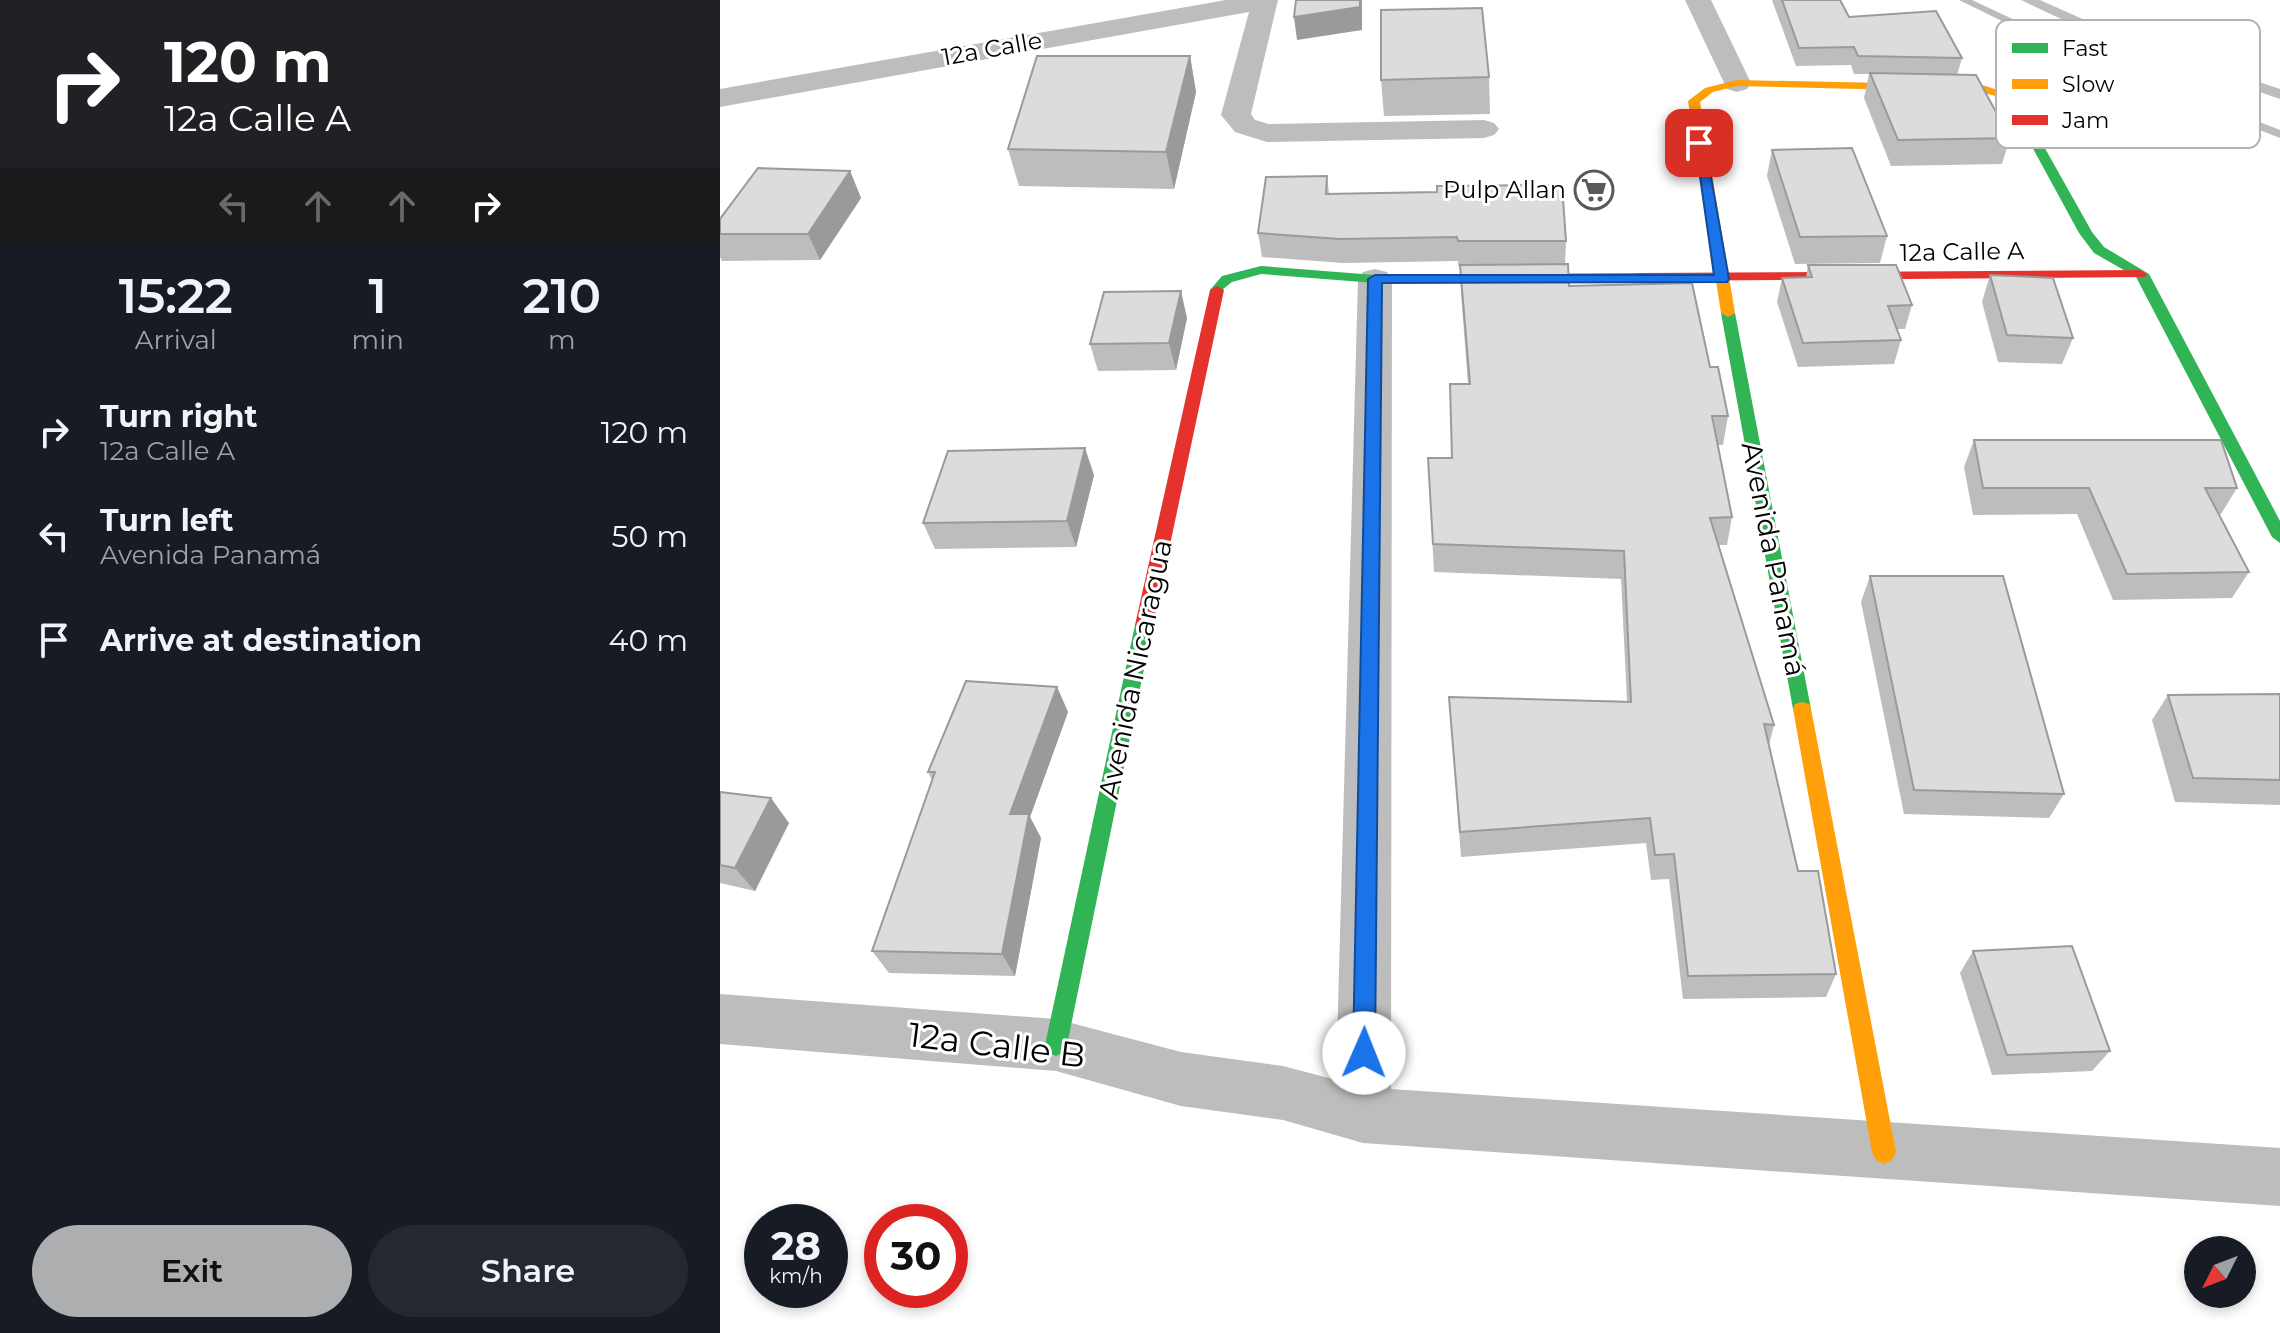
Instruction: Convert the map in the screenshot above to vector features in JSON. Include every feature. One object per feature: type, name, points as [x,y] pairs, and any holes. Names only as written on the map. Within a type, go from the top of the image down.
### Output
[{"type":"street","points":[[1265,0],[1236,115],[1245,126],[1267,133],[1484,129]]},
{"type":"street","name":"12a Calle","points":[[720,98],[1265,0]]},
{"type":"street","points":[[1698,0],[1737,83],[1982,89],[1996,93]]},
{"type":"street","name":"Avenida Panamá","points":[[1737,83],[1709,90],[1694,101],[1722,279],[1884,1152]]},
{"type":"street","points":[[2039,148],[2086,233],[2099,250],[2142,274],[2280,537]]},
{"type":"street","name":"12a Calle A","points":[[1214,293],[1227,279],[1261,270],[1375,279],[2142,274]]},
{"type":"street","points":[[1363,1115],[1375,279]]},
{"type":"street","name":"Avenida Nicaragua","points":[[1056,1045],[1214,293]]},
{"type":"street","name":"12a Calle B","points":[[720,1019],[1056,1045],[1181,1079],[1283,1093],[1363,1115],[2280,1177]]},
{"type":"lane","points":[[2028,0],[2073,20]]},
{"type":"lane","points":[[2260,87],[2280,94]]},
{"type":"building","points":[[1296,0],[1360,0],[1360,7],[1294,17]]},
{"type":"building","points":[[1782,0],[1840,0],[1849,17],[1936,11],[1962,58],[1858,56],[1854,47],[1799,48]]},
{"type":"building","points":[[1482,8],[1489,77],[1381,80],[1381,10]]},
{"type":"building","points":[[1037,56],[1190,56],[1166,152],[1008,149]]},
{"type":"building","points":[[1870,73],[1976,75],[1996,112],[1996,138],[1898,140]]},
{"type":"building","points":[[1852,148],[1887,236],[1800,237],[1772,150]]},
{"type":"building","points":[[758,168],[850,171],[808,234],[720,234],[720,219]]},
{"type":"building","points":[[1327,176],[1326,194],[1437,192],[1437,186],[1562,185],[1566,241],[1458,241],[1457,237],[1340,239],[1258,233],[1266,177]]},
{"type":"building","points":[[1568,264],[1569,286],[1692,283],[1710,367],[1718,367],[1728,416],[1712,416],[1732,517],[1710,518],[1774,725],[1764,724],[1798,871],[1818,871],[1836,974],[1688,976],[1674,854],[1655,855],[1650,818],[1460,832],[1449,697],[1631,702],[1624,551],[1433,544],[1428,458],[1452,458],[1450,384],[1470,384],[1460,265]]},
{"type":"building","points":[[1808,265],[1896,265],[1912,305],[1888,306],[1901,340],[1803,343],[1782,278],[1812,277]]},
{"type":"building","points":[[1990,275],[2053,278],[2073,338],[2007,335]]},
{"type":"building","points":[[1181,291],[1169,343],[1090,344],[1104,292]]},
{"type":"building","points":[[1974,440],[2221,440],[2237,488],[2205,488],[2249,572],[2127,574],[2089,488],[1983,488]]},
{"type":"building","points":[[1085,448],[1067,521],[923,523],[948,451]]},
{"type":"building","points":[[1870,576],[2003,576],[2064,794],[1914,790]]},
{"type":"building","points":[[966,681],[1057,687],[1010,814],[1029,814],[1002,954],[872,951],[935,772],[928,772]]},
{"type":"building","points":[[2280,694],[2280,780],[2193,778],[2168,695]]},
{"type":"building","points":[[720,792],[771,798],[735,868],[720,865]]},
{"type":"building","points":[[2072,946],[2110,1051],[2007,1055],[1973,951]]},
{"type":"waterway","points":[[1964,0],[2004,20]]},
{"type":"waterway","points":[[2260,126],[2280,134]]},
{"type":"traffic: fast","points":[[2039,148],[2086,233],[2099,250],[2142,274],[2280,537]]},
{"type":"traffic: fast","points":[[1217,290],[1227,279],[1261,270],[1375,279],[1638,277]]},
{"type":"traffic: fast","points":[[1728,313],[1802,709]]},
{"type":"traffic: fast","points":[[1056,1045],[1144,625]]},
{"type":"traffic: slow","points":[[1728,313],[1694,101],[1709,90],[1737,83],[1982,89],[1996,93]]},
{"type":"traffic: slow","points":[[1802,709],[1884,1152]]},
{"type":"traffic: jam","points":[[1638,277],[2140,274]]},
{"type":"traffic: jam","points":[[1144,625],[1217,290]]},
{"type":"place","name":"Pulp Allan","points":[[1594,190]]},
{"type":"route","points":[[1364,1053],[1375,279],[1722,279],[1699,143]]}]
